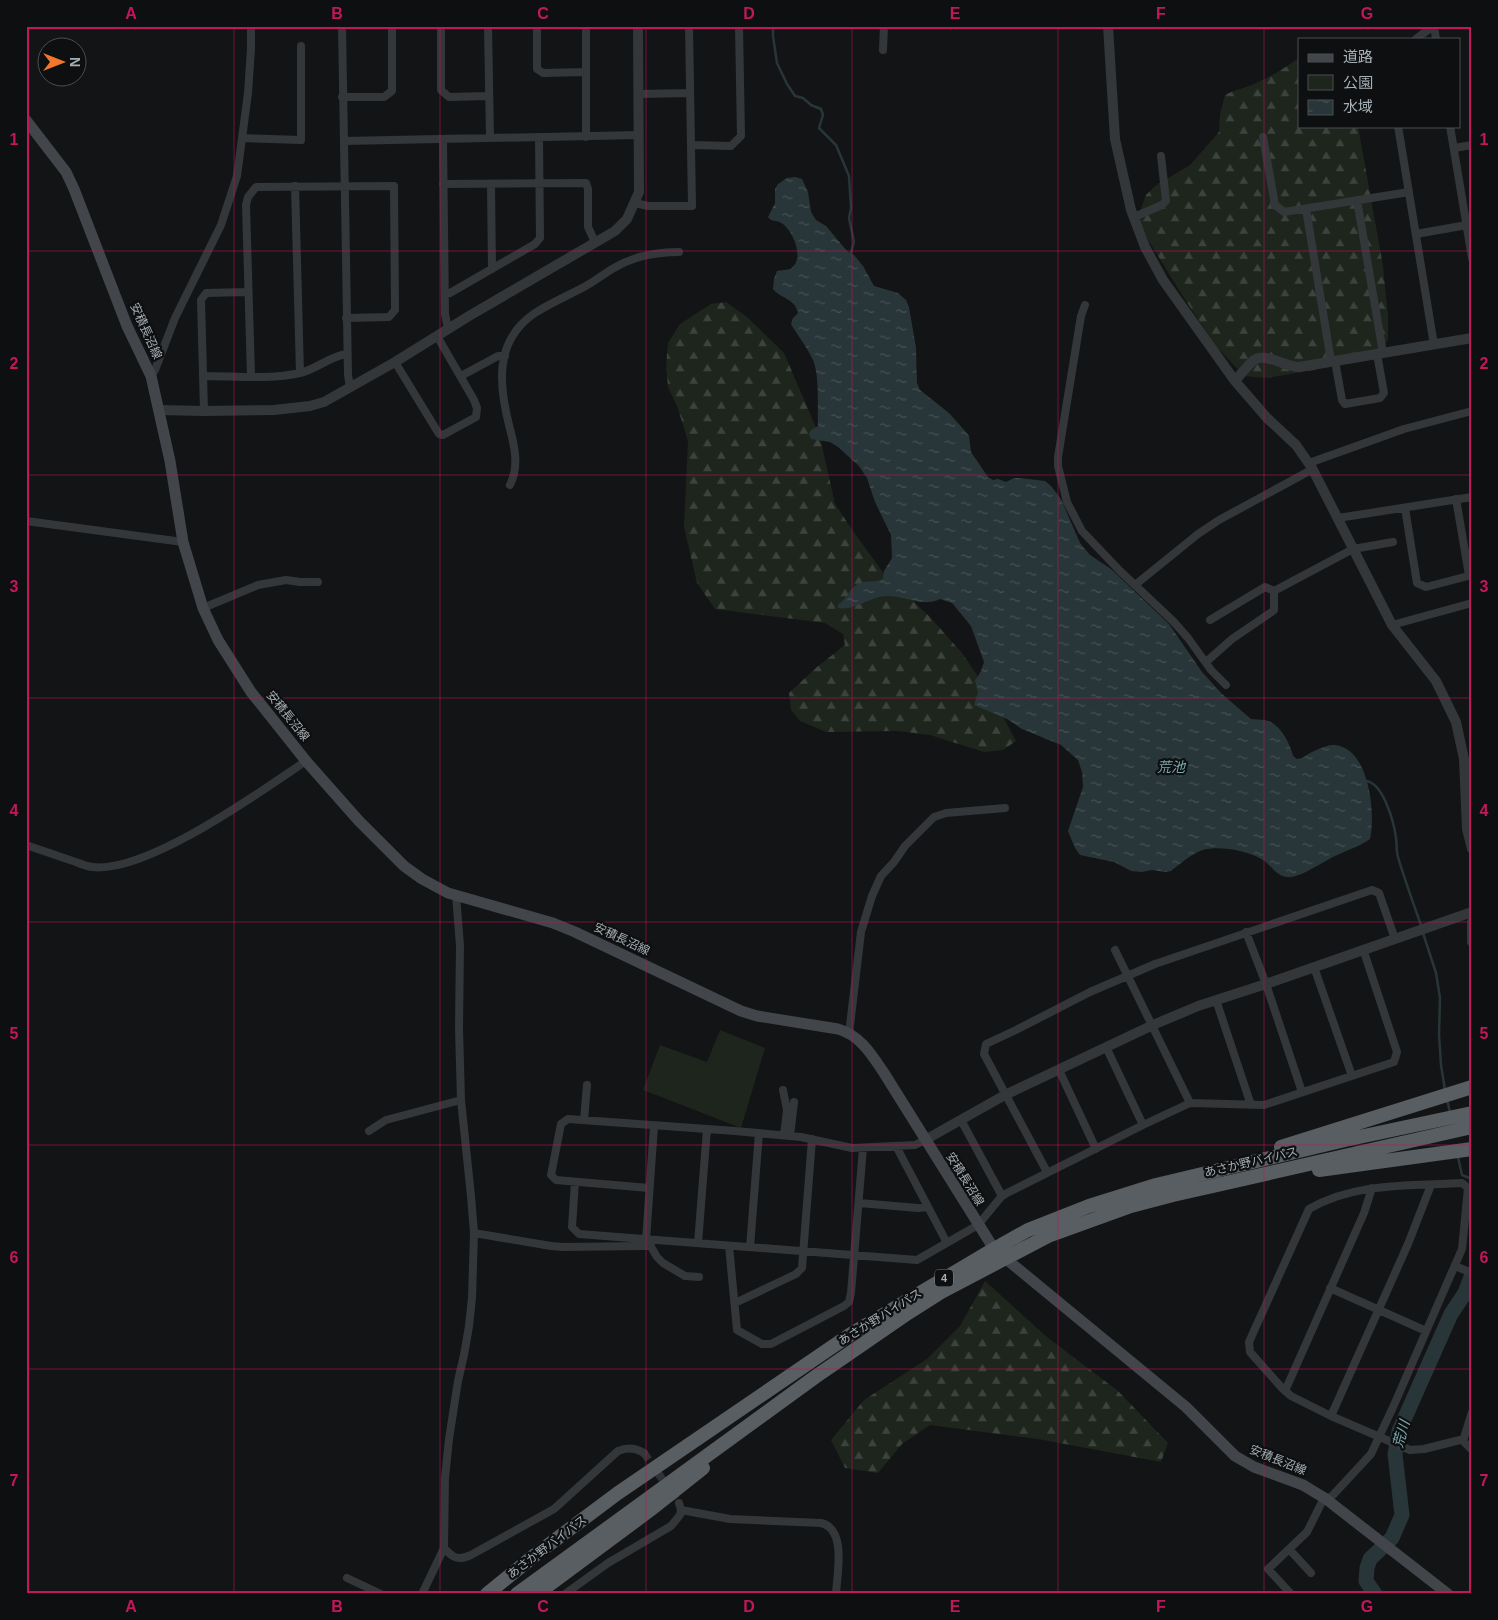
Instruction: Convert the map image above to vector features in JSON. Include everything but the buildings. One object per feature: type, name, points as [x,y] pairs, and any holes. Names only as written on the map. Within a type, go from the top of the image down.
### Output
[{"type":"highway","points":[[1210,1172],[1230,1162],[1472,1086]]},
{"type":"highway","name":"あさか野バイパス","points":[[527,1592],[757,1419],[908,1313],[999,1253],[1028,1230],[1089,1206],[1156,1185],[1472,1113]]},
{"type":"highway","name":"あさか野バイパス","points":[[487,1594],[535,1555],[618,1493],[851,1334],[999,1253],[1087,1220],[1131,1206],[1472,1127]]},
{"type":"highway","points":[[1199,1189],[1238,1187],[1335,1167],[1472,1149]]},
{"type":"main road","name":"安積長沼線","points":[[27,123],[66,172],[127,326],[151,376],[170,461],[183,542],[203,608],[218,640],[251,692],[306,761],[359,821],[404,866],[448,893],[553,922],[741,1011],[764,1017],[831,1028],[857,1039],[874,1058],[978,1225],[999,1253],[1186,1407],[1235,1456],[1254,1467],[1303,1485],[1326,1499],[1448,1594]]},
{"type":"street","points":[[151,376],[175,318],[221,225],[238,170],[248,93],[251,26]]},
{"type":"street","points":[[342,26],[346,318],[350,387]]},
{"type":"street","points":[[342,98],[384,97],[392,91],[392,26]]},
{"type":"street","points":[[441,26],[441,90],[449,96],[489,96]]},
{"type":"street","points":[[488,26],[490,138]]},
{"type":"street","points":[[537,26],[538,69],[543,73],[586,72]]},
{"type":"street","points":[[586,26],[586,136]]},
{"type":"street","points":[[158,410],[274,410],[310,406],[324,402],[615,231],[627,219],[635,203],[640,186],[638,26]]},
{"type":"street","points":[[635,203],[648,206],[692,206],[689,26]]},
{"type":"street","points":[[692,146],[731,146],[741,136],[739,26]]},
{"type":"street","points":[[883,50],[884,26]]},
{"type":"street","points":[[1108,26],[1115,140],[1134,217],[1145,247],[1163,280],[1235,381],[1267,418],[1296,445],[1311,466],[1392,625],[1436,681],[1456,722],[1464,759],[1467,829],[1472,849]]},
{"type":"street","points":[[1417,38],[1433,26]]},
{"type":"street","points":[[242,138],[301,140],[300,46]]},
{"type":"street","points":[[638,94],[690,93]]},
{"type":"street","points":[[1398,128],[1434,345]]},
{"type":"street","points":[[1450,128],[1472,258]]},
{"type":"street","points":[[344,141],[639,136]]},
{"type":"street","points":[[445,294],[450,293],[535,244],[540,238],[539,137]]},
{"type":"street","points":[[1263,137],[1275,207],[1284,212],[1409,192]]},
{"type":"street","points":[[443,139],[445,314],[448,329]]},
{"type":"street","points":[[1454,148],[1472,145]]},
{"type":"street","points":[[1134,217],[1162,205],[1166,201],[1161,156]]},
{"type":"street","points":[[443,184],[586,183],[588,189],[588,226],[594,242]]},
{"type":"street","points":[[491,185],[492,269]]},
{"type":"street","points":[[295,186],[300,373]]},
{"type":"street","points":[[250,376],[246,206],[248,197],[256,187],[394,186],[395,310],[388,317],[346,318]]},
{"type":"street","points":[[1306,209],[1333,361],[1342,400],[1345,404],[1380,398],[1384,393],[1380,354],[1357,200]]},
{"type":"street","points":[[1416,234],[1467,225]]},
{"type":"street","points":[[510,484],[516,473],[516,460],[502,395],[502,377],[508,343],[513,335],[525,320],[536,312],[589,285],[616,267],[640,257],[660,252],[680,252]]},
{"type":"street","points":[[204,411],[201,300],[206,293],[248,292]]},
{"type":"street","points":[[1086,305],[1081,316],[1058,457],[1058,466],[1067,502],[1082,532],[1173,621],[1211,670],[1226,685]]},
{"type":"street","points":[[395,362],[439,434],[443,435],[476,417],[477,408],[461,376],[437,336]]},
{"type":"street","points":[[1235,381],[1255,359],[1260,357],[1293,367],[1304,367],[1472,338]]},
{"type":"street","points":[[203,376],[275,376],[300,373],[311,370],[337,356],[347,354]]},
{"type":"street","points":[[461,376],[498,356],[505,356]]},
{"type":"street","points":[[1135,585],[1198,534],[1311,466],[1404,430],[1472,411]]},
{"type":"street","points":[[1338,518],[1472,497]]},
{"type":"street","points":[[1405,508],[1417,583],[1426,587],[1470,575],[1456,499]]},
{"type":"street","points":[[26,521],[183,542]]},
{"type":"street","points":[[1210,620],[1266,587],[1274,590],[1353,549],[1393,542]]},
{"type":"street","points":[[203,608],[258,586],[286,580],[318,582]]},
{"type":"street","points":[[1206,662],[1232,639],[1274,610],[1274,590]]},
{"type":"street","points":[[1392,625],[1472,603]]},
{"type":"street","points":[[26,845],[92,867],[116,865],[142,858],[182,838],[247,801],[306,761]]},
{"type":"street","points":[[849,1034],[861,932],[872,896],[881,876],[905,846],[934,817],[946,813],[1005,808]]},
{"type":"street","points":[[1047,1172],[984,1054],[986,1044],[1090,992],[1155,964],[1372,890],[1379,893],[1395,939]]},
{"type":"street","points":[[422,1594],[444,1548],[445,1478],[449,1439],[471,1313],[474,1233],[461,1100],[459,1028],[460,946],[456,895]]},
{"type":"street","points":[[650,1188],[556,1180],[551,1175],[561,1124],[568,1119],[759,1133],[812,1139],[852,1148],[915,1145],[1005,1095],[1152,1025],[1216,1000],[1472,912]]},
{"type":"street","points":[[1472,922],[1472,942]]},
{"type":"street","points":[[1246,932],[1266,984],[1302,1092]]},
{"type":"street","points":[[1116,950],[1190,1103]]},
{"type":"street","points":[[474,1233],[551,1246],[650,1242],[698,1243],[917,1260],[978,1225],[1002,1196],[1047,1172],[1190,1103],[1269,1104],[1394,1062],[1398,1054],[1363,950]]},
{"type":"street","points":[[1314,967],[1352,1076]]},
{"type":"street","points":[[1216,1000],[1251,1105]]},
{"type":"street","points":[[1106,1047],[1143,1125]]},
{"type":"street","points":[[1059,1070],[1096,1149]]},
{"type":"street","points":[[584,1120],[587,1085]]},
{"type":"street","points":[[783,1090],[787,1110],[787,1136]]},
{"type":"street","points":[[369,1131],[386,1120],[461,1100]]},
{"type":"street","points":[[787,1136],[794,1102]]},
{"type":"street","points":[[961,1120],[1002,1196]]},
{"type":"street","points":[[654,1126],[650,1188],[650,1242],[663,1263],[685,1276],[699,1277]]},
{"type":"street","points":[[698,1243],[707,1129]]},
{"type":"street","points":[[750,1247],[759,1133]]},
{"type":"street","points":[[734,1302],[799,1272],[802,1265],[812,1139]]},
{"type":"street","points":[[896,1146],[947,1243]]},
{"type":"street","points":[[729,1246],[737,1330],[762,1344],[771,1344],[844,1306],[849,1302],[852,1293],[863,1148]]},
{"type":"street","points":[[575,1182],[572,1227],[579,1234],[650,1242]]},
{"type":"street","points":[[1291,1594],[1268,1569],[1307,1532],[1320,1505],[1333,1495],[1368,1459],[1380,1438],[1462,1249],[1468,1188],[1462,1183],[1372,1188],[1323,1200],[1308,1209],[1249,1342],[1250,1352],[1291,1396],[1380,1438],[1410,1450],[1418,1450],[1460,1440],[1472,1450]]},
{"type":"street","points":[[1331,1416],[1379,1310],[1431,1185]]},
{"type":"street","points":[[1285,1391],[1364,1213],[1372,1188]]},
{"type":"street","points":[[859,1203],[918,1208],[928,1207]]},
{"type":"street","points":[[1455,1266],[1472,1273]]},
{"type":"street","points":[[1330,1288],[1426,1331]]},
{"type":"street","points":[[1462,1441],[1472,1412]]},
{"type":"street","points":[[444,1548],[456,1558],[471,1555],[554,1509],[618,1451],[637,1449],[644,1453]]},
{"type":"street","points":[[565,1594],[608,1563],[671,1526],[679,1518],[680,1506],[730,1519],[821,1523],[829,1525],[836,1535],[838,1545],[836,1594]]},
{"type":"street","points":[[1289,1549],[1311,1573]]},
{"type":"street","points":[[346,1578],[381,1594]]},
{"type":"green space","points":[[1298,59],[1298,128],[1358,128],[1383,266],[1388,316],[1388,339],[1381,353],[1366,361],[1267,378],[1244,376],[1215,345],[1177,287],[1138,223],[1139,214],[1146,195],[1155,186],[1190,165],[1219,132],[1220,114],[1225,95],[1251,85],[1283,69]]},
{"type":"green space","points":[[726,302],[747,317],[784,353],[820,437],[835,504],[885,575],[929,616],[962,653],[994,700],[1016,741],[1003,750],[984,752],[930,735],[897,731],[826,732],[800,721],[791,710],[789,693],[817,667],[845,645],[843,634],[825,623],[715,609],[697,583],[684,527],[688,441],[677,406],[668,387],[666,367],[668,343],[680,324],[711,304]]},
{"type":"green space","points":[[720,1030],[765,1048],[741,1128],[643,1090],[660,1045],[707,1062]]},
{"type":"green space","points":[[985,1281],[1047,1337],[1118,1391],[1168,1443],[1161,1462],[1038,1439],[930,1425],[902,1444],[878,1473],[845,1468],[831,1440],[864,1400],[927,1359],[960,1326]]},
{"type":"water","name":"荒池","points":[[795,177],[802,179],[808,192],[811,212],[816,220],[826,226],[847,251],[854,255],[863,266],[874,286],[898,293],[906,300],[909,307],[916,348],[917,383],[920,390],[949,413],[969,436],[971,452],[988,477],[993,480],[998,479],[1006,482],[1014,478],[1045,481],[1051,486],[1061,499],[1080,543],[1090,555],[1111,569],[1169,624],[1202,672],[1222,694],[1251,719],[1269,721],[1279,728],[1288,742],[1293,756],[1297,759],[1302,758],[1322,747],[1335,745],[1347,749],[1356,757],[1368,783],[1371,799],[1372,828],[1370,839],[1330,858],[1305,873],[1292,877],[1280,875],[1266,862],[1257,857],[1228,849],[1213,848],[1203,850],[1188,858],[1171,871],[1166,872],[1152,870],[1142,872],[1131,871],[1114,862],[1080,855],[1068,831],[1083,787],[1082,772],[1078,760],[1061,745],[1022,729],[1007,719],[974,705],[978,692],[975,681],[984,662],[971,626],[952,603],[940,599],[920,602],[886,596],[850,608],[838,608],[838,605],[858,584],[883,579],[884,571],[892,558],[891,535],[875,502],[867,478],[859,466],[838,447],[830,442],[811,439],[809,434],[811,430],[818,426],[815,367],[808,351],[791,324],[793,318],[798,313],[794,304],[773,289],[777,271],[791,269],[795,264],[797,252],[792,236],[786,227],[768,217],[775,203],[775,189],[778,184],[787,178]]},
{"type":"waterway","points":[[773,26],[777,63],[787,84],[795,96],[803,98],[811,105],[821,109],[823,115],[819,128],[836,145],[849,176],[851,208],[849,218],[854,242],[850,256]]},
{"type":"waterway","points":[[1364,781],[1377,787],[1390,813],[1395,831],[1398,857],[1422,928]]},
{"type":"waterway","points":[[1423,933],[1436,973],[1440,998],[1439,1035],[1445,1090]]},
{"type":"waterway","points":[[1447,1100],[1450,1112]]},
{"type":"waterway","points":[[1458,1157],[1462,1175],[1472,1179]]},
{"type":"waterway","name":"荒川","points":[[1375,1594],[1366,1581],[1370,1559],[1392,1538],[1402,1515],[1395,1454],[1399,1431],[1451,1314],[1465,1293],[1472,1274]]},
{"type":"tunnel","points":[[644,1453],[679,1503]]}]
